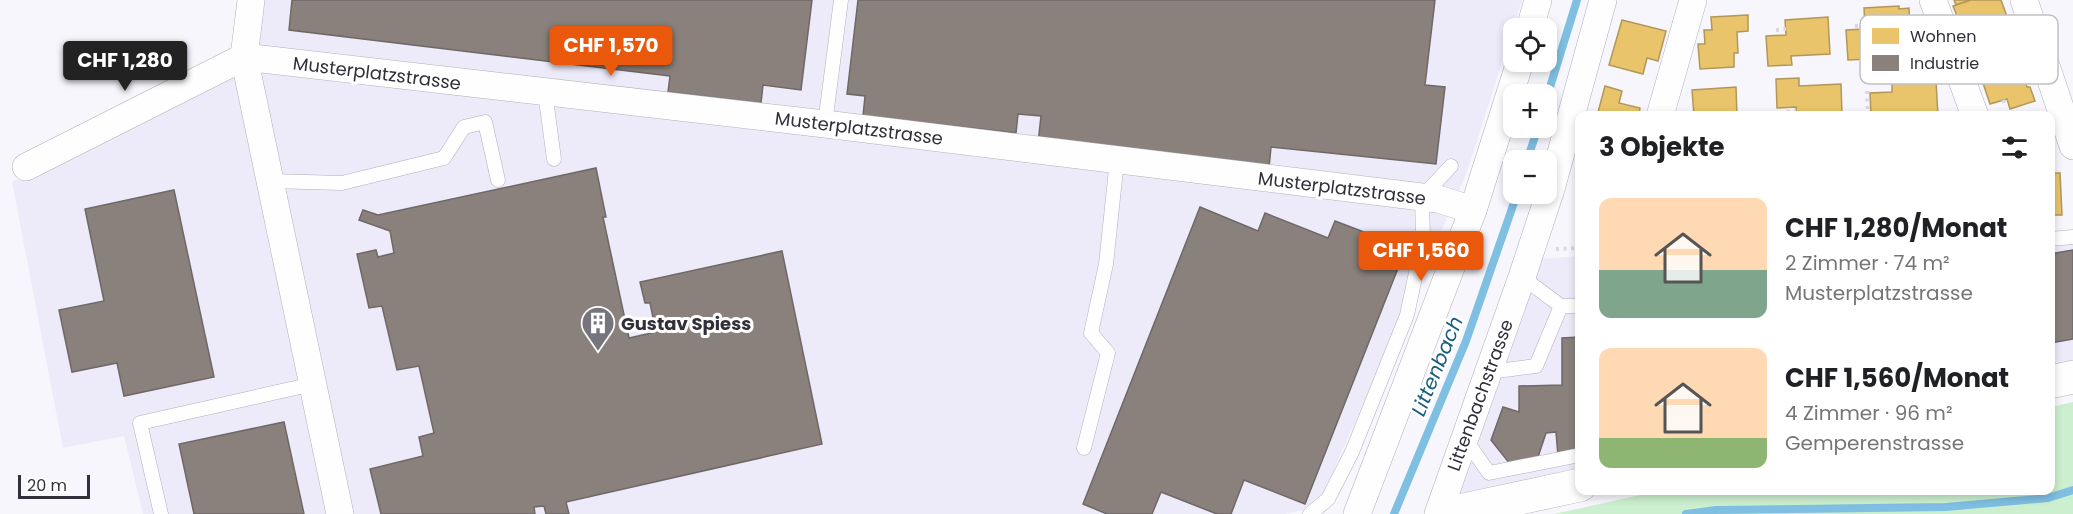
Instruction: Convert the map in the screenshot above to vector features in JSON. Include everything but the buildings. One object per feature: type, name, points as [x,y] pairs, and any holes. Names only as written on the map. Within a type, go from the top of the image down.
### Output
[{"type":"main road","points":[[2055,381],[2073,377]]},
{"type":"main road","points":[[1445,514],[1575,486]]},
{"type":"street","points":[[251,0],[244,57],[340,514]]},
{"type":"street","points":[[1533,18],[1538,0]]},
{"type":"street","name":"Littenbachstrasse","points":[[1438,514],[1522,278],[1551,189],[1604,0]]},
{"type":"street","points":[[1661,111],[1693,0]]},
{"type":"street","points":[[1933,0],[1938,15]]},
{"type":"street","points":[[2024,0],[2029,15]]},
{"type":"street","points":[[26,167],[244,57]]},
{"type":"street","name":"Musterplatzstrasse","points":[[244,57],[825,124],[1422,197],[1438,199],[1473,210]]},
{"type":"street","points":[[1357,514],[1473,210],[1517,72]]},
{"type":"street","points":[[1963,84],[1973,111]]},
{"type":"street","points":[[2052,84],[2065,121]]},
{"type":"lane","points":[[825,124],[840,0]]},
{"type":"lane","points":[[545,92],[554,159]]},
{"type":"lane","points":[[270,182],[342,183],[444,158],[464,127],[485,122],[498,180]]},
{"type":"lane","points":[[1084,448],[1108,352],[1090,333],[1106,264],[1117,160]]},
{"type":"lane","points":[[1310,514],[1328,499],[1352,452],[1407,315],[1423,240],[1422,197],[1451,166]]},
{"type":"lane","points":[[2055,239],[2073,237]]},
{"type":"lane","points":[[1522,278],[1561,306],[1575,306]]},
{"type":"lane","points":[[1489,372],[1536,366],[1561,306]]},
{"type":"lane","points":[[161,514],[140,423],[313,384]]},
{"type":"lane","points":[[1465,439],[1489,473],[1575,456]]},
{"type":"path","points":[[1855,26],[1860,26]]},
{"type":"path","points":[[1776,30],[1786,29]]},
{"type":"path","points":[[1867,91],[1868,111]]},
{"type":"shaded area","points":[[259,0],[1522,0],[1516,18],[1503,18],[1503,59],[1466,175],[1317,507],[1285,514],[143,514],[124,436],[63,448],[12,182],[251,63]]},
{"type":"shaded area","points":[[2055,232],[2073,232],[2073,377],[2055,381]]},
{"type":"shaded area","points":[[1575,256],[1575,486],[1445,514],[1527,260]]},
{"type":"green space","points":[[2073,402],[2073,514],[1554,514],[1640,495],[2055,495],[2055,406]]},
{"type":"waterway","name":"Littenbach","points":[[1551,84],[1577,0]]},
{"type":"waterway","name":"Littenbach","points":[[1530,150],[1535,138]]},
{"type":"waterway","name":"Littenbach","points":[[1394,514],[1466,341],[1514,204]]},
{"type":"waterway","points":[[1686,514],[1716,510],[1946,507],[2048,498],[2073,490]]},
{"type":"place","name":"Gustav Spiess","points":[[598,352]]}]
